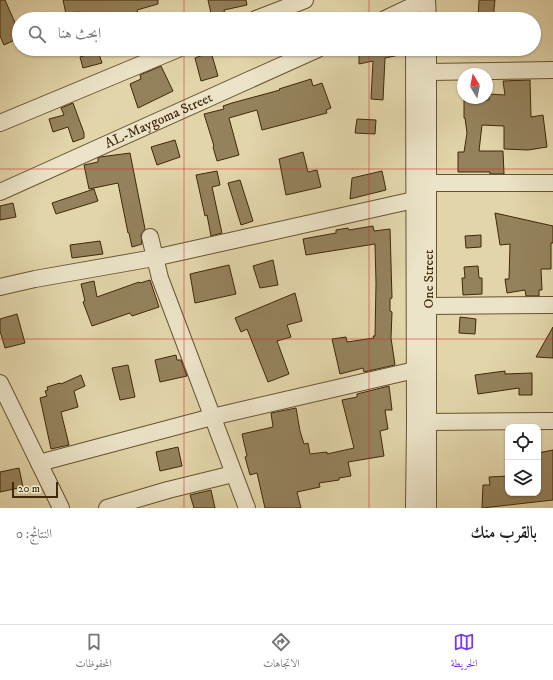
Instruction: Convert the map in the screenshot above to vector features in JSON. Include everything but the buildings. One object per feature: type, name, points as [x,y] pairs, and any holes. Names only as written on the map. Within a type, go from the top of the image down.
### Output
[{"type":"street","points":[[274,12],[305,0]]},
{"type":"street","points":[[402,12],[419,5]]},
{"type":"street","points":[[0,123],[161,56]]},
{"type":"street","name":"AL-Maygoma Street","points":[[0,192],[302,56]]},
{"type":"street","name":"One Street","points":[[414,56],[414,508]]},
{"type":"street","name":"One Street","points":[[428,56],[428,508]]},
{"type":"street","points":[[429,72],[553,70]]},
{"type":"street","points":[[429,183],[553,183]]},
{"type":"street","points":[[0,286],[154,258],[414,200]]},
{"type":"street","points":[[150,237],[160,278],[247,508]]},
{"type":"street","points":[[429,306],[553,305]]},
{"type":"street","points":[[39,463],[212,417],[414,370]]},
{"type":"street","points":[[0,383],[4,402],[39,463],[61,508]]},
{"type":"street","points":[[428,422],[553,421]]},
{"type":"street","points":[[108,508],[168,490],[233,474]]}]
